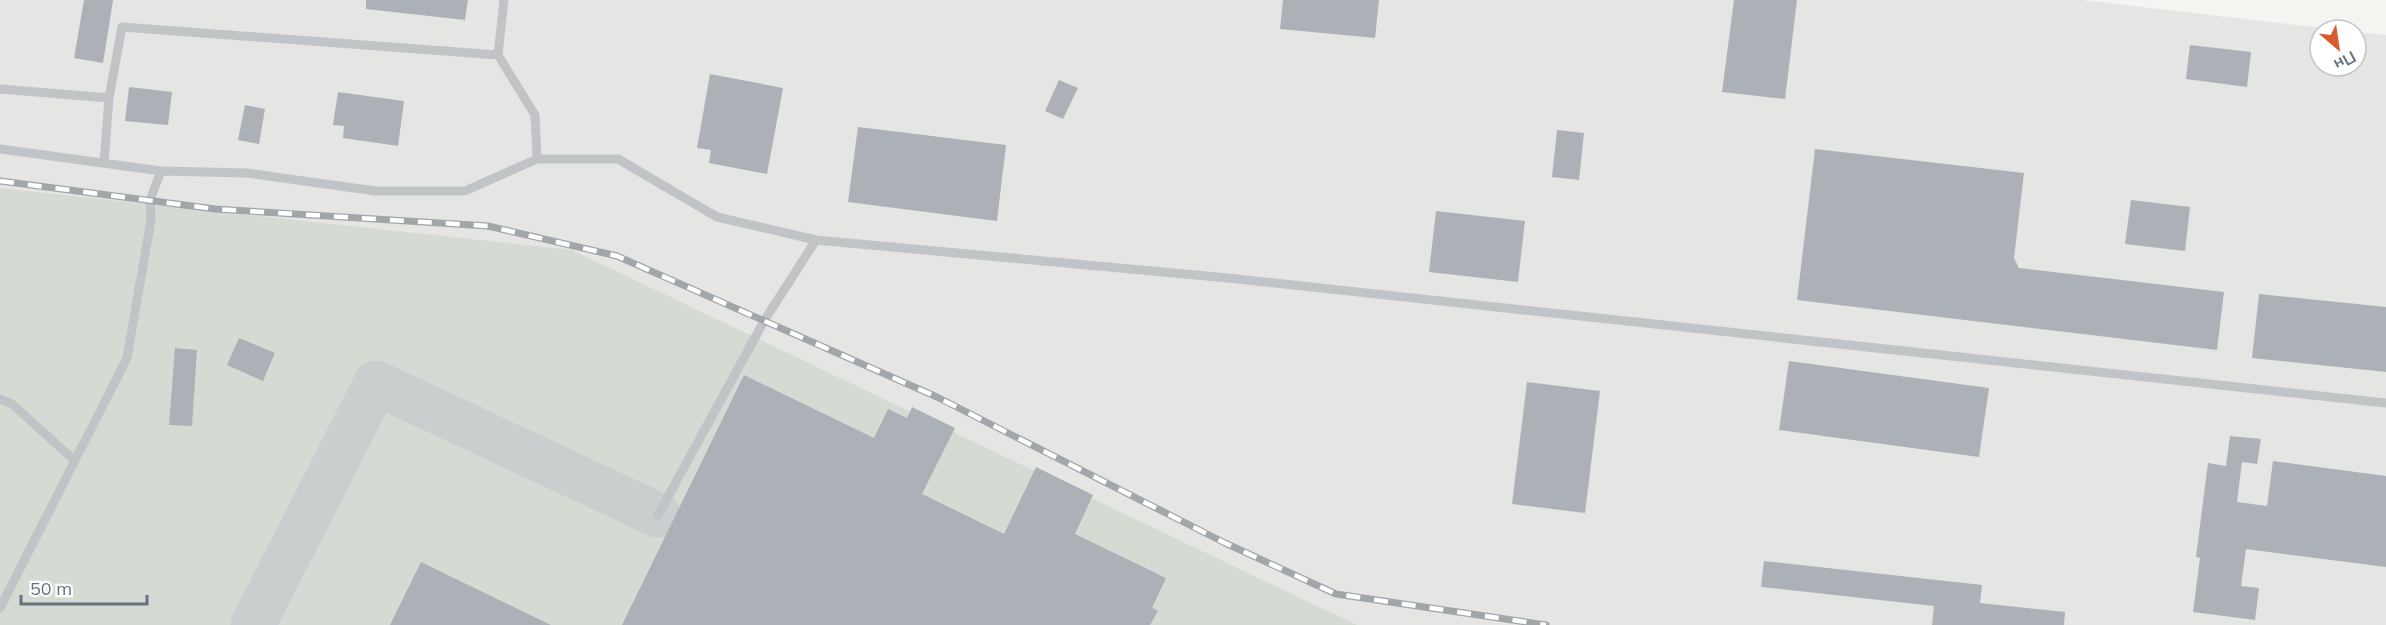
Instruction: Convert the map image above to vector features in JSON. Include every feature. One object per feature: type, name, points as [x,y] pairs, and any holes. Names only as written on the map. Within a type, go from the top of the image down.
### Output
[{"type":"lane","points":[[504,0],[498,55],[536,115],[537,159]]},
{"type":"lane","points":[[104,163],[109,98],[122,27],[498,55]]},
{"type":"lane","points":[[0,89],[109,98]]},
{"type":"lane","points":[[0,149],[161,171],[247,173],[375,191],[465,191],[537,159],[618,159],[717,217],[816,240],[1240,280],[2386,404]]},
{"type":"lane","points":[[0,608],[127,358],[150,220],[150,200],[161,171]]},
{"type":"lane","points":[[658,515],[764,321],[816,240]]},
{"type":"lane","points":[[0,399],[12,404],[74,460]]},
{"type":"shaded area","points":[[0,0],[2083,0],[2308,26],[2308,78],[2368,78],[2368,33],[2386,35],[2386,625],[0,625]]},
{"type":"shaded area","points":[[0,188],[572,250],[1357,625],[0,625]]},
{"type":"building","points":[[84,0],[113,0],[103,63],[74,58]]},
{"type":"building","points":[[366,0],[468,0],[465,20],[366,9]]},
{"type":"building","points":[[1283,0],[1379,0],[1375,38],[1280,29]]},
{"type":"building","points":[[1734,0],[1797,0],[1785,99],[1722,92]]},
{"type":"building","points":[[2190,45],[2251,52],[2247,87],[2186,79]]},
{"type":"building","points":[[710,74],[783,88],[767,174],[709,163],[711,150],[697,148]]},
{"type":"building","points":[[1059,80],[1078,88],[1063,119],[1045,111]]},
{"type":"building","points":[[129,87],[172,92],[168,125],[125,121]]},
{"type":"building","points":[[338,92],[404,101],[398,146],[343,138],[344,126],[333,125]]},
{"type":"building","points":[[245,105],[265,109],[259,144],[238,140]]},
{"type":"building","points":[[858,127],[1006,145],[997,221],[848,202]]},
{"type":"building","points":[[1557,130],[1584,133],[1579,180],[1552,177]]},
{"type":"building","points":[[1815,149],[2024,173],[2014,258],[2019,268],[2224,292],[2217,350],[1797,300]]},
{"type":"building","points":[[2131,200],[2190,207],[2185,251],[2125,244]]},
{"type":"building","points":[[1436,211],[1525,221],[1518,282],[1429,272]]},
{"type":"building","points":[[2259,294],[2386,307],[2386,372],[2252,358]]},
{"type":"building","points":[[239,338],[275,353],[263,381],[227,365]]},
{"type":"building","points":[[175,348],[197,350],[192,426],[169,425]]},
{"type":"building","points":[[1789,361],[1989,388],[1979,457],[1779,430]]},
{"type":"building","points":[[744,375],[874,438],[888,409],[907,418],[912,407],[955,428],[922,494],[1004,534],[1036,467],[1093,495],[1075,534],[1166,578],[1152,608],[1158,611],[1150,625],[622,625]]},
{"type":"building","points":[[1527,382],[1600,391],[1585,513],[1512,504]]},
{"type":"building","points":[[2230,436],[2261,439],[2257,464],[2242,462],[2237,502],[2267,506],[2273,461],[2386,476],[2386,567],[2246,549],[2241,586],[2259,588],[2255,620],[2193,612],[2200,558],[2196,557],[2208,463],[2226,466]]},
{"type":"building","points":[[1764,561],[1982,585],[1980,603],[2065,612],[2064,625],[1932,625],[1934,606],[1761,587]]},
{"type":"building","points":[[421,562],[551,625],[390,625]]},
{"type":"taxiway","points":[[253,625],[376,383],[658,515]]},
{"type":"railway","points":[[0,181],[215,209],[488,226],[617,256],[937,397],[1225,543],[1336,594],[1546,625]]}]
